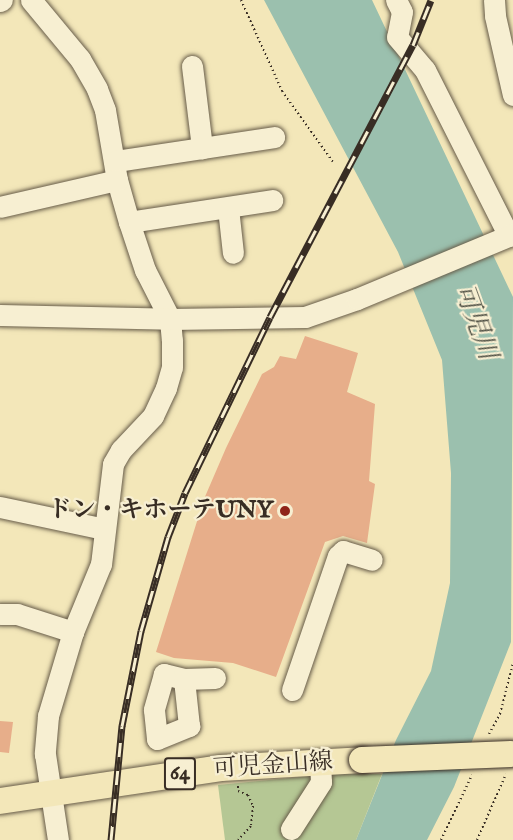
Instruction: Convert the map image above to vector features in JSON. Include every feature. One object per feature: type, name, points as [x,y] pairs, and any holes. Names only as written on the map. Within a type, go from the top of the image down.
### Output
[{"type":"main road","name":"可児金山線","points":[[0,801],[221,768],[512,754]]},
{"type":"street","points":[[31,0],[80,59],[98,89],[105,110],[116,171],[129,222],[145,270],[170,319],[172,367],[166,388],[153,416],[121,450],[113,464],[101,564],[73,632],[48,716],[45,754],[58,840]]},
{"type":"street","points":[[0,315],[170,319],[304,317],[357,299],[506,236],[425,70],[397,37],[402,12],[396,0]]},
{"type":"street","points":[[494,0],[499,36],[513,95]]},
{"type":"street","points":[[192,66],[202,148]]},
{"type":"street","points":[[0,207],[79,187],[116,171],[202,148],[274,137]]},
{"type":"street","points":[[129,222],[272,200]]},
{"type":"street","points":[[228,208],[233,253]]},
{"type":"street","points":[[0,507],[104,529]]},
{"type":"street","points":[[292,690],[338,556],[343,551],[372,560]]},
{"type":"street","points":[[0,614],[17,614],[73,632]]},
{"type":"street","points":[[184,680],[215,678]]},
{"type":"street","points":[[291,829],[321,782],[320,762]]},
{"type":"path","points":[[241,0],[282,91],[333,162]]},
{"type":"path","points":[[477,840],[505,777],[512,754]]},
{"type":"path","points":[[238,783],[238,791],[248,795],[253,806],[251,826],[238,840]]},
{"type":"shaded area","points":[[331,774],[382,774],[356,840],[225,840],[218,785]]},
{"type":"water","name":"可児川","points":[[264,0],[372,0],[513,297],[511,642],[454,787],[427,840],[356,840],[396,740],[431,671],[450,583],[451,473],[442,360],[398,252]]},
{"type":"building","name":"ドン・キホーテUNY","points":[[305,336],[358,353],[347,392],[375,404],[369,481],[375,484],[367,543],[343,536],[325,542],[276,677],[233,663],[174,658],[156,652],[204,499],[226,448],[262,374],[274,367],[280,356],[296,359]]},
{"type":"building","points":[[0,721],[13,722],[9,753],[0,752]]},
{"type":"railway","points":[[111,840],[122,726],[141,631],[168,537],[185,493],[270,317],[413,45],[431,0]]},
{"type":"place","name":"ドン・キホーテUNY","points":[[285,511]]}]
